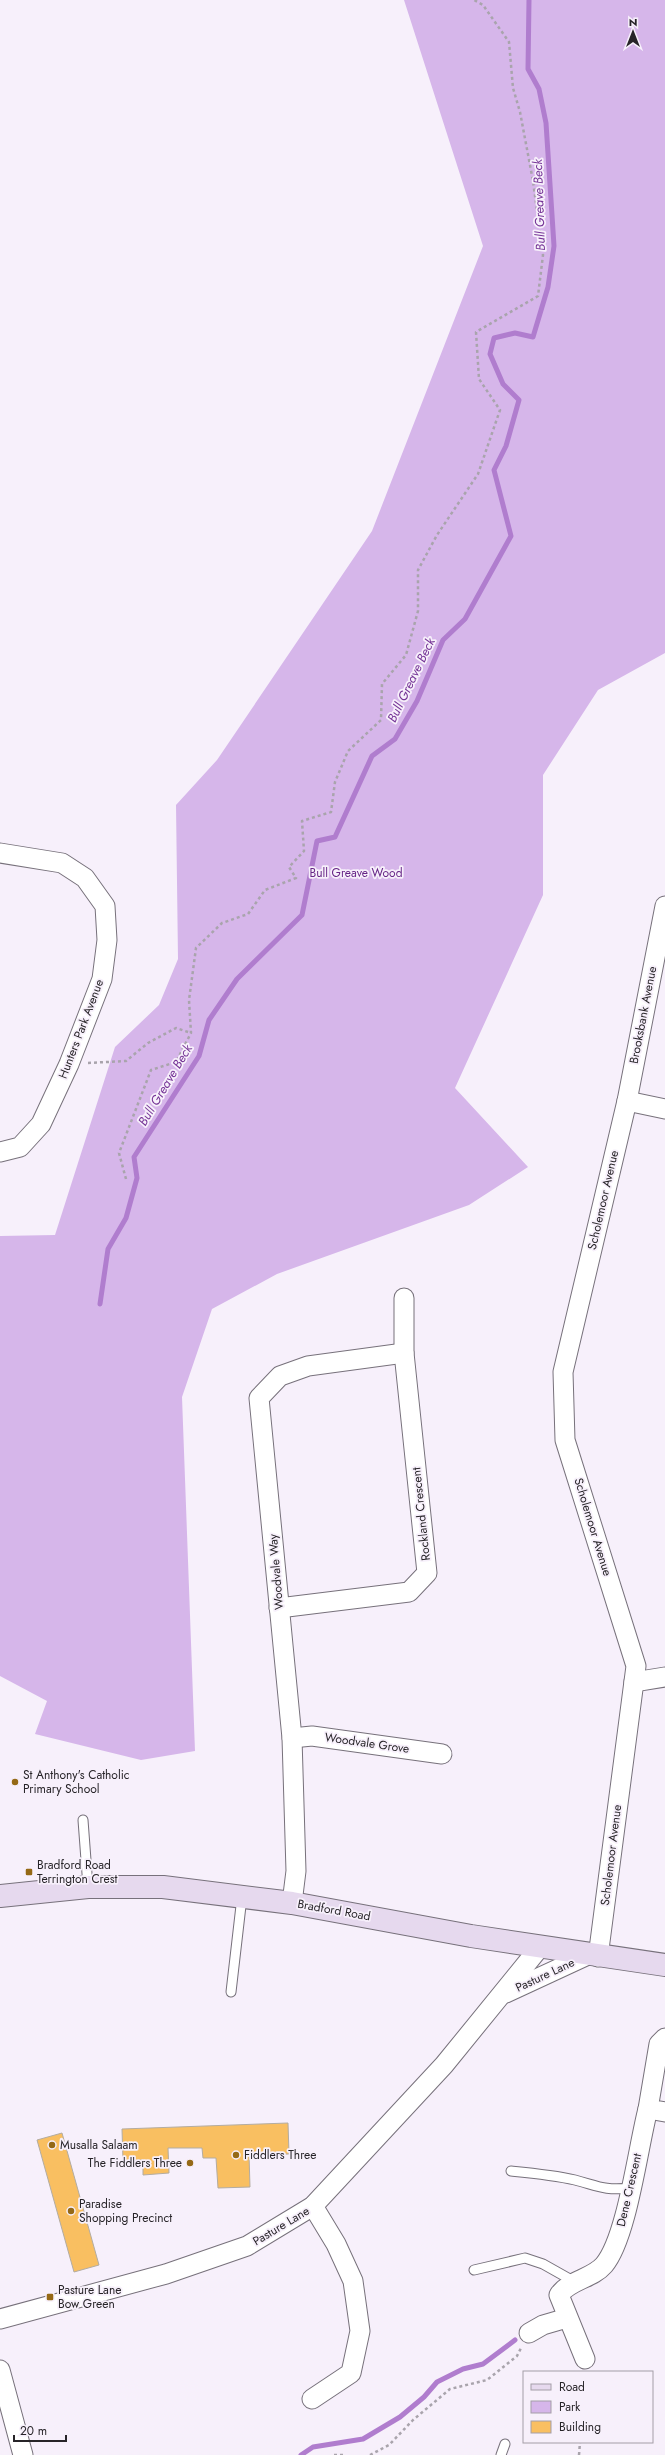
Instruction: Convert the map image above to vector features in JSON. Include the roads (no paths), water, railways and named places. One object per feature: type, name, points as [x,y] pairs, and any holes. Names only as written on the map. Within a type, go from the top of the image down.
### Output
[{"type":"street","name":"Hunters Park Avenue","points":[[0,853],[62,863],[85,878],[104,906],[107,940],[102,979],[69,1064],[41,1124],[20,1147],[0,1152]]},
{"type":"street","name":"Brooksbank Avenue","points":[[626,1101],[665,906]]},
{"type":"street","points":[[626,1101],[665,1109]]},
{"type":"street","name":"Scholemoor Avenue","points":[[593,1956],[636,1666],[566,1440],[563,1372],[626,1101]]},
{"type":"street","name":"Rockland Crescent","points":[[279,1608],[409,1592],[427,1573],[404,1353],[404,1298]]},
{"type":"street","name":"Woodvale Way","points":[[292,1903],[296,1872],[292,1738],[259,1398],[280,1376],[308,1366],[404,1353]]},
{"type":"street","points":[[634,1682],[665,1677]]},
{"type":"street","name":"Woodvale Grove","points":[[292,1738],[312,1736],[442,1754]]},
{"type":"street","name":"Bradford Road","points":[[0,1896],[88,1887],[163,1887],[292,1903],[593,1956],[665,1966]]},
{"type":"street","name":"Pasture Lane","points":[[0,2319],[166,2274],[247,2246],[313,2206],[444,2065],[540,1947]]},
{"type":"street","name":"Pasture Lane","points":[[501,1995],[593,1956]]},
{"type":"street","name":"Dene Crescent","points":[[585,2358],[567,2318],[559,2295],[564,2287],[576,2283],[604,2265],[623,2223],[630,2188],[657,2111],[659,2044],[665,2038]]},
{"type":"street","points":[[312,2399],[351,2373],[360,2331],[353,2281],[336,2244],[313,2206]]},
{"type":"street","points":[[529,2333],[542,2325],[567,2318]]},
{"type":"street","points":[[0,2370],[23,2455]]},
{"type":"lane","points":[[84,1820],[88,1887]]},
{"type":"lane","points":[[231,1992],[242,1896]]},
{"type":"lane","points":[[511,2171],[576,2180],[602,2189],[630,2188]]},
{"type":"lane","points":[[474,2270],[525,2258],[543,2264],[576,2283]]},
{"type":"lane","points":[[501,2455],[505,2444]]},
{"type":"waterway","name":"Bull Greave Beck","points":[[100,1304],[108,1249],[126,1218],[137,1178],[134,1157],[199,1056],[209,1020],[237,979],[302,915],[317,841],[335,837],[372,756],[395,739],[417,701],[443,640],[465,619],[511,536],[494,470],[506,446],[519,400],[503,384],[490,354],[494,338],[515,333],[533,337],[548,287],[554,246],[546,123],[539,89],[528,69],[529,0]]},
{"type":"waterway","points":[[301,2455],[313,2447],[363,2439],[400,2417],[424,2397],[437,2382],[463,2369],[483,2364],[515,2340]]},
{"type":"place","name":"St Anthony's Catholic Primary School","points":[[15,1782]]},
{"type":"place","name":"Bradford Road Terrington Crest","points":[[29,1872]]},
{"type":"place","name":"Musalla Salaam","points":[[52,2145]]},
{"type":"place","name":"Fiddlers Three","points":[[236,2155]]},
{"type":"place","name":"The Fiddlers Three","points":[[190,2163]]},
{"type":"place","name":"Paradise Shopping Precinct","points":[[71,2211]]},
{"type":"place","name":"Pasture Lane Bow Green","points":[[50,2297]]},
{"type":"park label","name":"Bull Greave Wood","points":[[356,873]]}]
